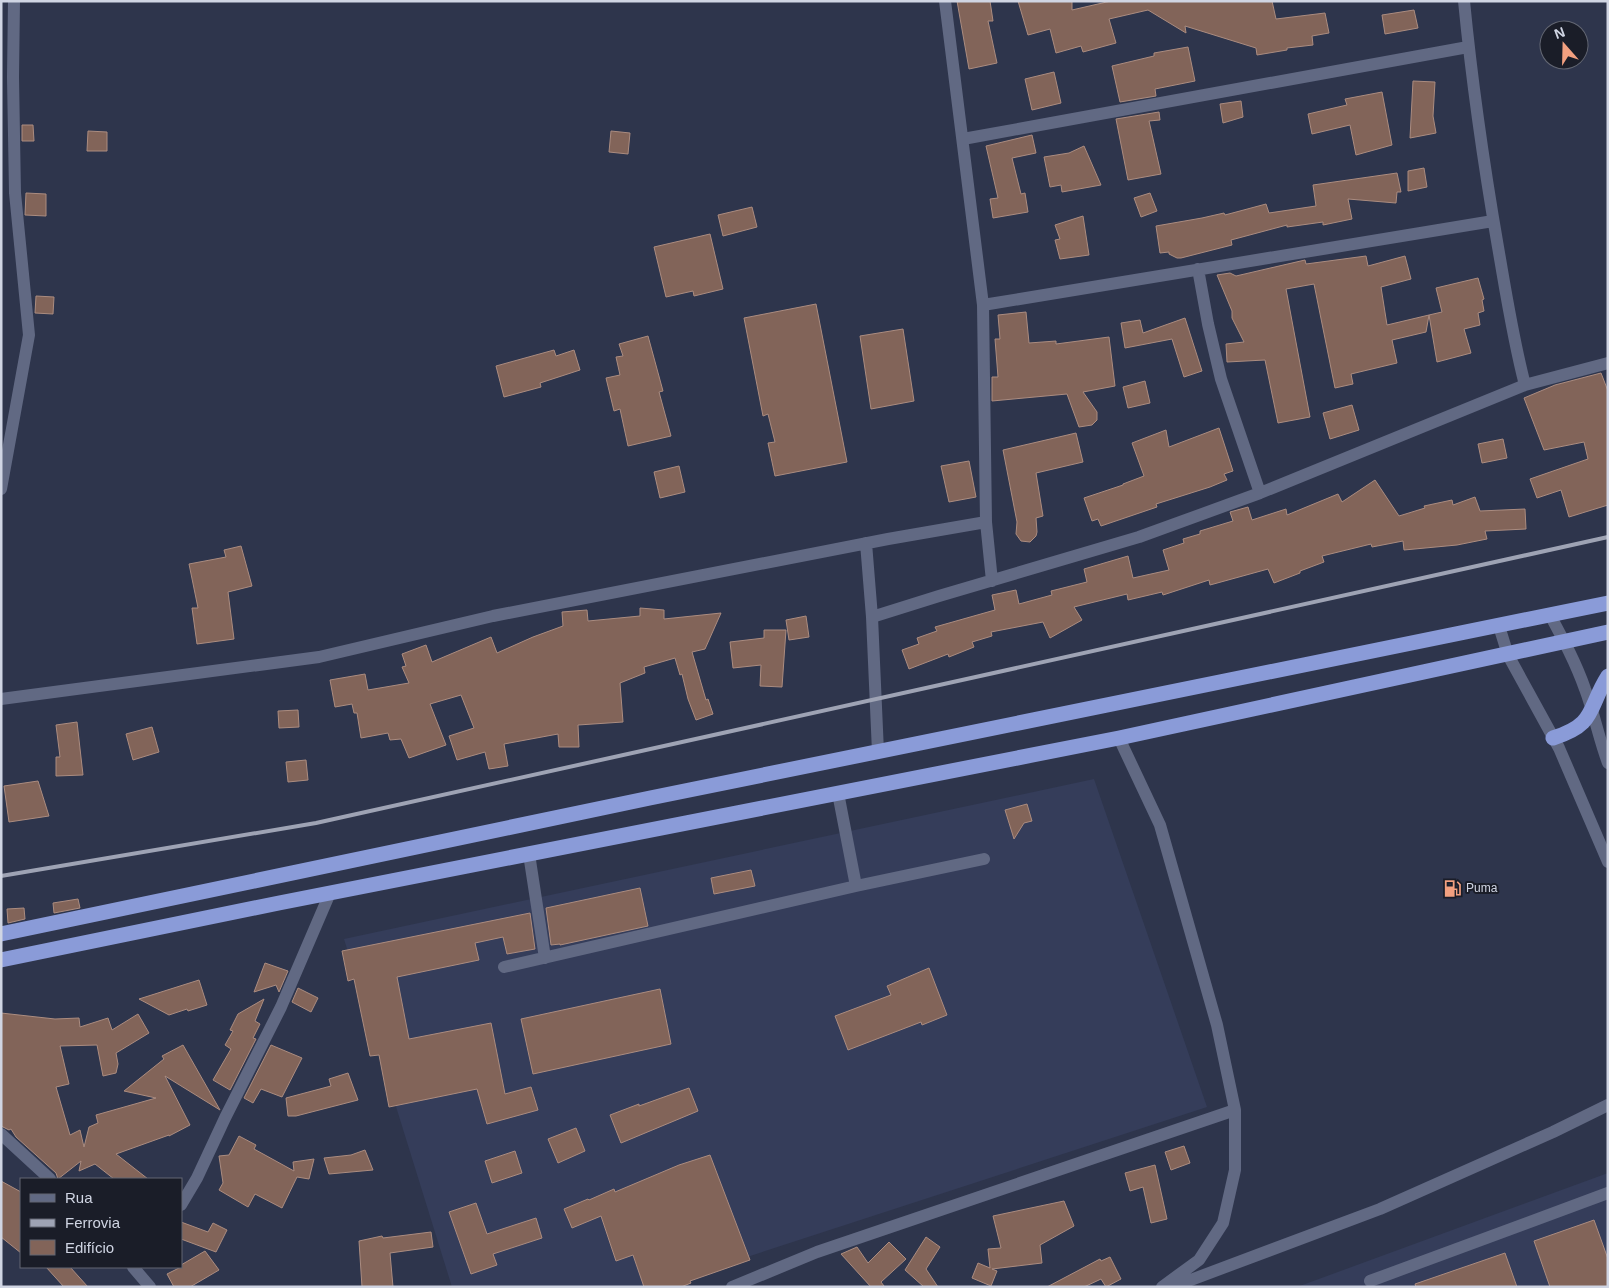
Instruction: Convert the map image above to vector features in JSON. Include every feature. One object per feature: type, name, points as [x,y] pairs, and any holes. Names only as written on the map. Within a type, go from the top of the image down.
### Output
[{"type":"highway","points":[[1,934],[1608,603]]},
{"type":"highway","points":[[1,960],[330,893],[1118,738],[1608,632]]},
{"type":"highway","points":[[1553,738],[1576,730],[1583,723],[1591,712],[1608,676]]},
{"type":"street","points":[[1,489],[29,335],[15,193],[14,1]]},
{"type":"street","points":[[945,1],[984,305],[986,522],[992,581]]},
{"type":"street","points":[[1464,1],[1468,47],[1493,221],[1517,352],[1525,385]]},
{"type":"street","points":[[963,139],[1468,47]]},
{"type":"street","points":[[984,305],[1493,221]]},
{"type":"street","points":[[1198,269],[1221,379],[1260,493]]},
{"type":"street","points":[[872,617],[1139,537],[1260,493],[1525,385],[1608,363]]},
{"type":"street","points":[[1,699],[319,657],[493,616],[866,543],[986,522]]},
{"type":"street","points":[[866,543],[872,617],[878,752]]},
{"type":"street","points":[[1550,615],[1564,641],[1585,690],[1608,763]]},
{"type":"street","points":[[1499,626],[1508,655],[1569,770],[1608,862]]},
{"type":"street","points":[[1118,738],[1160,825],[1217,1025],[1234,1110],[1236,1170],[1223,1223],[1199,1260],[1162,1287]]},
{"type":"street","points":[[838,793],[856,886]]},
{"type":"street","points":[[529,854],[545,958]]},
{"type":"street","points":[[504,968],[856,886],[984,859]]},
{"type":"street","points":[[182,1203],[197,1178],[280,1007],[330,893]]},
{"type":"street","points":[[1172,1287],[1380,1208],[1553,1132],[1608,1105]]},
{"type":"street","points":[[732,1287],[817,1252],[1234,1110]]},
{"type":"street","points":[[1,1134],[49,1178]]},
{"type":"street","points":[[1370,1281],[1608,1193]]},
{"type":"street","points":[[136,1268],[150,1287]]},
{"type":"shaded area","points":[[1094,779],[1207,1107],[655,1287],[452,1287],[344,939]]},
{"type":"shaded area","points":[[1608,1173],[1608,1287],[1297,1287]]},
{"type":"building","points":[[957,1],[990,1],[993,21],[988,21],[997,63],[969,69]]},
{"type":"building","points":[[1018,1],[1072,1],[1072,10],[1111,1],[1272,1],[1276,19],[1325,13],[1329,33],[1312,36],[1313,45],[1287,48],[1287,50],[1257,55],[1256,48],[1185,26],[1186,33],[1148,10],[1109,19],[1116,43],[1083,52],[1081,46],[1056,53],[1050,29],[1028,35]]},
{"type":"building","points":[[1414,10],[1418,28],[1385,34],[1382,15]]},
{"type":"building","points":[[1188,47],[1195,81],[1155,89],[1156,96],[1120,102],[1112,66],[1154,56],[1154,53]]},
{"type":"building","points":[[1054,72],[1061,103],[1032,110],[1025,79]]},
{"type":"building","points":[[1413,81],[1435,82],[1433,116],[1436,133],[1410,138]]},
{"type":"building","points":[[1382,92],[1392,145],[1356,155],[1350,125],[1312,134],[1308,114],[1347,105],[1345,99]]},
{"type":"building","points":[[1241,101],[1243,117],[1223,123],[1220,104]]},
{"type":"building","points":[[1159,112],[1160,120],[1149,121],[1161,174],[1128,180],[1116,119]]},
{"type":"building","points":[[22,125],[33,125],[34,141],[22,141]]},
{"type":"building","points":[[88,131],[107,132],[107,151],[87,151]]},
{"type":"building","points":[[611,131],[630,133],[628,154],[609,152]]},
{"type":"building","points":[[1032,135],[1036,153],[1012,158],[1021,194],[1025,193],[1028,212],[993,218],[990,199],[998,198],[986,146]]},
{"type":"building","points":[[1084,146],[1101,185],[1062,192],[1061,185],[1050,187],[1044,157],[1069,153]]},
{"type":"building","points":[[1424,168],[1427,187],[1408,191],[1408,171]]},
{"type":"building","points":[[1397,173],[1401,192],[1397,192],[1396,203],[1348,199],[1352,219],[1323,225],[1323,222],[1287,227],[1287,225],[1231,240],[1232,245],[1181,258],[1169,254],[1169,252],[1160,253],[1156,226],[1224,213],[1225,215],[1266,204],[1269,213],[1316,206],[1313,185]]},
{"type":"building","points":[[26,193],[46,194],[46,216],[25,215]]},
{"type":"building","points":[[1150,193],[1157,211],[1141,217],[1134,198]]},
{"type":"building","points":[[752,207],[757,227],[723,236],[718,215]]},
{"type":"building","points":[[1083,216],[1089,255],[1060,259],[1055,240],[1060,239],[1055,225]]},
{"type":"building","points":[[710,234],[723,289],[694,296],[693,291],[666,297],[654,247]]},
{"type":"building","points":[[1366,256],[1368,266],[1405,256],[1411,279],[1381,287],[1387,325],[1429,315],[1426,332],[1392,340],[1397,363],[1351,374],[1353,384],[1335,388],[1314,284],[1286,289],[1310,417],[1278,423],[1265,360],[1227,362],[1226,344],[1244,342],[1232,318],[1232,311],[1217,275],[1230,273],[1236,276],[1305,260],[1306,264]]},
{"type":"building","points":[[1478,278],[1484,299],[1482,300],[1484,311],[1478,313],[1480,325],[1464,329],[1471,353],[1437,362],[1429,315],[1442,312],[1436,288]]},
{"type":"building","points":[[36,296],[54,297],[53,314],[35,313]]},
{"type":"building","points":[[816,304],[847,462],[775,476],[768,443],[775,442],[768,414],[763,416],[744,318]]},
{"type":"building","points":[[1026,312],[1029,343],[1056,341],[1056,344],[1109,337],[1115,386],[1083,392],[1097,412],[1097,420],[1092,425],[1079,427],[1067,394],[992,401],[992,377],[998,377],[995,339],[1000,339],[998,315]]},
{"type":"building","points":[[1185,318],[1202,371],[1184,377],[1172,339],[1125,348],[1121,323],[1140,320],[1143,333]]},
{"type":"building","points":[[903,329],[914,401],[871,409],[860,336]]},
{"type":"building","points":[[648,336],[663,391],[659,392],[671,436],[628,446],[620,409],[614,411],[606,378],[620,375],[616,357],[623,356],[619,344]]},
{"type":"building","points":[[554,350],[556,356],[574,350],[580,370],[540,383],[541,387],[504,397],[496,366]]},
{"type":"building","points":[[1601,373],[1608,391],[1608,505],[1569,517],[1561,490],[1537,498],[1530,479],[1588,459],[1584,442],[1544,450],[1524,398],[1555,385]]},
{"type":"building","points":[[1145,381],[1150,403],[1128,408],[1123,387]]},
{"type":"building","points":[[1352,405],[1359,430],[1330,439],[1323,413]]},
{"type":"building","points":[[1219,428],[1233,471],[1224,474],[1227,480],[1156,504],[1157,507],[1101,526],[1098,519],[1092,521],[1084,498],[1144,476],[1132,443],[1166,430],[1169,447]]},
{"type":"building","points":[[1076,433],[1083,462],[1036,473],[1043,516],[1036,518],[1036,536],[1030,542],[1021,541],[1016,534],[1017,522],[1003,450]]},
{"type":"building","points":[[1503,439],[1507,458],[1482,463],[1478,444]]},
{"type":"building","points":[[969,461],[976,497],[949,502],[941,466]]},
{"type":"building","points":[[679,466],[685,492],[660,498],[654,472]]},
{"type":"building","points":[[1375,480],[1399,516],[1425,508],[1424,506],[1452,500],[1453,505],[1475,497],[1480,511],[1525,509],[1526,529],[1485,531],[1487,539],[1457,545],[1404,550],[1403,541],[1372,547],[1371,544],[1322,556],[1324,562],[1274,583],[1268,569],[1210,585],[1209,580],[1163,595],[1162,592],[1128,600],[1127,594],[1074,607],[1082,620],[1050,638],[1043,622],[991,632],[992,636],[972,642],[974,647],[949,657],[948,654],[909,669],[902,650],[919,644],[917,638],[937,631],[935,627],[995,610],[992,595],[1016,590],[1019,604],[1052,595],[1051,591],[1087,582],[1084,569],[1128,556],[1133,578],[1169,570],[1163,550],[1184,543],[1183,539],[1200,534],[1200,531],[1233,521],[1230,512],[1248,507],[1252,520],[1286,509],[1287,515],[1338,494],[1342,502]]},
{"type":"building","points":[[241,546],[252,586],[228,592],[234,639],[197,644],[192,608],[198,608],[189,564],[226,557],[224,550]]},
{"type":"building","points":[[640,608],[664,610],[664,619],[721,613],[705,649],[692,652],[706,700],[708,699],[713,714],[696,720],[675,658],[644,667],[645,673],[620,683],[623,722],[578,725],[579,747],[559,747],[558,734],[504,744],[508,766],[489,769],[485,752],[457,760],[449,736],[474,728],[461,695],[430,704],[446,745],[409,758],[401,739],[390,740],[388,733],[361,738],[357,713],[354,713],[352,704],[335,707],[330,680],[365,674],[368,690],[409,683],[402,667],[406,666],[402,654],[426,645],[432,662],[491,637],[497,653],[563,626],[562,612],[587,610],[588,621],[640,616]]},
{"type":"building","points":[[806,616],[809,637],[789,640],[786,620]]},
{"type":"building","points":[[764,630],[786,630],[782,687],[760,686],[761,665],[733,668],[730,642],[764,638]]},
{"type":"building","points":[[298,710],[299,727],[279,728],[278,711]]},
{"type":"building","points":[[77,722],[83,775],[56,776],[56,757],[60,757],[56,725]]},
{"type":"building","points":[[152,727],[159,752],[133,760],[126,734]]},
{"type":"building","points":[[306,760],[308,780],[288,782],[286,762]]},
{"type":"building","points":[[38,781],[49,816],[9,822],[4,786]]},
{"type":"building","points":[[1027,804],[1032,821],[1024,823],[1014,839],[1005,810]]},
{"type":"building","points":[[751,870],[755,886],[714,894],[711,878]]},
{"type":"building","points":[[640,888],[648,926],[560,945],[551,945],[546,908]]},
{"type":"building","points":[[78,899],[80,908],[54,913],[53,903]]},
{"type":"building","points":[[24,908],[25,919],[8,923],[7,909]]},
{"type":"building","points":[[530,913],[535,949],[507,954],[503,937],[475,943],[479,960],[397,977],[409,1039],[491,1023],[505,1094],[531,1087],[538,1110],[487,1124],[477,1089],[389,1107],[379,1055],[370,1056],[354,979],[348,981],[342,951]]},
{"type":"building","points":[[265,963],[288,971],[279,992],[276,985],[254,992]]},
{"type":"building","points":[[929,968],[947,1015],[922,1025],[921,1022],[848,1050],[835,1016],[891,995],[887,986]]},
{"type":"building","points":[[199,980],[207,1005],[169,1015],[139,999]]},
{"type":"building","points":[[298,988],[318,998],[311,1012],[292,1002]]},
{"type":"building","points":[[660,989],[671,1044],[533,1074],[521,1019]]},
{"type":"building","points":[[264,999],[255,1021],[260,1024],[253,1038],[256,1039],[230,1090],[213,1080],[231,1049],[225,1045],[233,1031],[230,1030],[238,1014]]},
{"type":"building","points":[[1,1013],[55,1019],[79,1018],[80,1027],[108,1018],[112,1030],[138,1014],[149,1033],[116,1053],[118,1064],[116,1073],[103,1076],[97,1045],[60,1046],[69,1084],[56,1087],[70,1135],[80,1130],[84,1147],[89,1127],[98,1123],[96,1115],[156,1098],[124,1091],[164,1059],[162,1056],[183,1045],[220,1110],[165,1076],[190,1125],[169,1136],[116,1154],[147,1178],[113,1178],[95,1164],[79,1171],[81,1161],[58,1178],[56,1173],[16,1137],[11,1129],[9,1130],[1,1126]]},
{"type":"building","points":[[271,1045],[302,1058],[282,1097],[261,1089],[253,1103],[244,1098]]},
{"type":"building","points":[[348,1073],[358,1100],[296,1116],[288,1116],[286,1098],[331,1086],[329,1079]]},
{"type":"building","points":[[689,1088],[698,1111],[621,1143],[610,1115]]},
{"type":"building","points":[[576,1128],[585,1151],[558,1163],[548,1139]]},
{"type":"building","points":[[239,1136],[256,1145],[254,1149],[294,1171],[293,1162],[314,1159],[309,1179],[297,1177],[282,1208],[255,1194],[248,1207],[219,1190],[223,1183],[219,1156],[229,1155]]},
{"type":"building","points":[[1184,1146],[1190,1163],[1171,1170],[1165,1152]]},
{"type":"building","points":[[365,1150],[373,1170],[329,1174],[324,1158],[351,1155]]},
{"type":"building","points":[[515,1151],[522,1173],[492,1183],[485,1161]]},
{"type":"building","points":[[710,1155],[750,1260],[690,1281],[691,1283],[681,1287],[644,1287],[633,1255],[616,1261],[601,1216],[572,1228],[564,1209],[614,1189],[615,1192],[679,1165]]},
{"type":"building","points":[[1155,1165],[1167,1219],[1151,1223],[1143,1187],[1130,1191],[1125,1173]]},
{"type":"building","points":[[1,1181],[20,1191],[20,1252],[1,1237]]},
{"type":"building","points":[[1064,1201],[1074,1226],[1040,1245],[1042,1263],[992,1269],[997,1271],[991,1286],[972,1278],[978,1263],[990,1268],[988,1249],[1001,1248],[993,1216]]},
{"type":"building","points":[[476,1203],[487,1234],[536,1218],[542,1238],[493,1254],[497,1265],[471,1274],[449,1212]]},
{"type":"building","points":[[1594,1220],[1608,1259],[1608,1287],[1550,1287],[1534,1241]]},
{"type":"building","points":[[182,1222],[208,1232],[213,1223],[227,1230],[216,1252],[182,1239]]},
{"type":"building","points":[[431,1232],[433,1247],[390,1253],[393,1287],[362,1287],[359,1241],[382,1236],[383,1238]]},
{"type":"building","points":[[926,1237],[940,1247],[926,1269],[938,1287],[924,1287],[905,1270]]},
{"type":"building","points":[[889,1242],[906,1259],[881,1282],[883,1287],[871,1287],[841,1254],[857,1247],[868,1263]]},
{"type":"building","points":[[205,1251],[219,1270],[190,1287],[174,1287],[167,1274],[182,1268],[182,1264]]},
{"type":"building","points":[[1505,1253],[1517,1287],[1416,1287],[1415,1284]]},
{"type":"building","points":[[1110,1257],[1121,1279],[1106,1287],[1101,1279],[1084,1287],[1047,1287],[1100,1259],[1101,1261]]},
{"type":"building","points":[[47,1268],[71,1268],[88,1287],[64,1287]]},
{"type":"railway","points":[[1,876],[316,823],[1608,537]]},
{"type":"place","name":"Puma","points":[[1452,888]]}]
